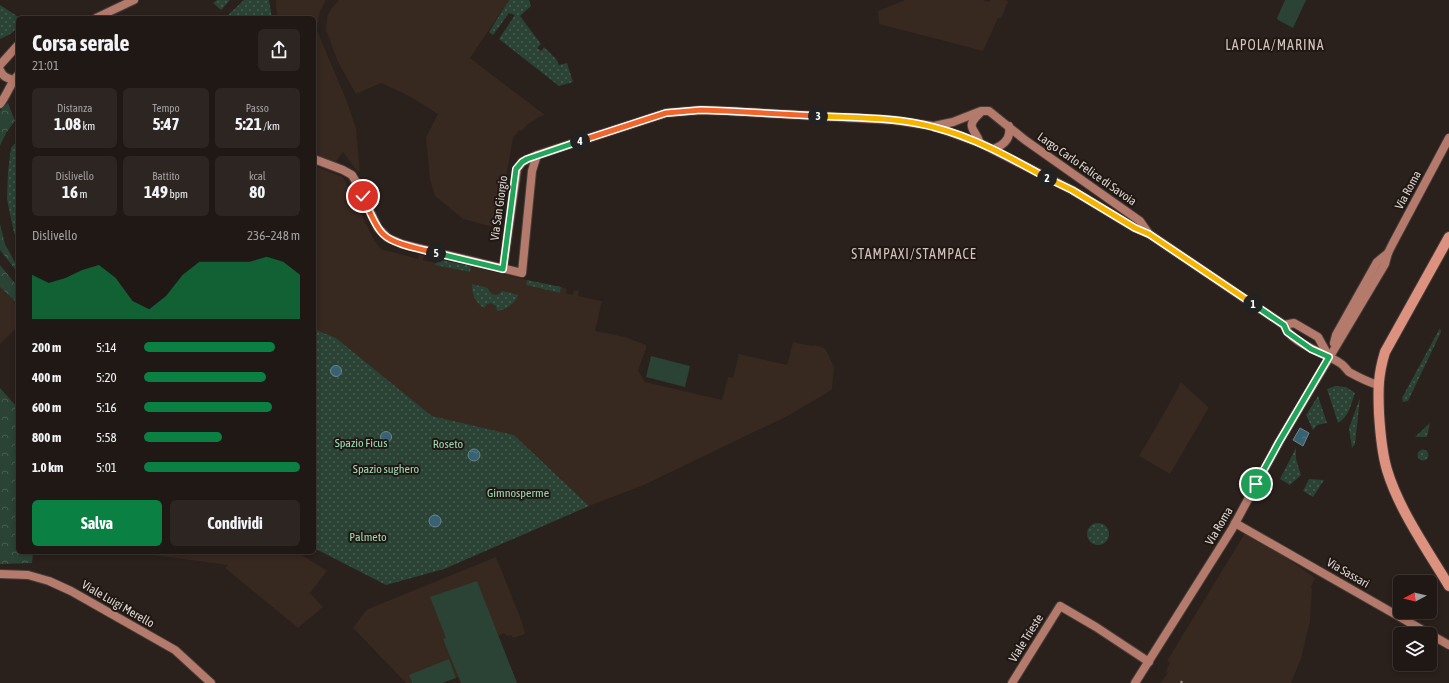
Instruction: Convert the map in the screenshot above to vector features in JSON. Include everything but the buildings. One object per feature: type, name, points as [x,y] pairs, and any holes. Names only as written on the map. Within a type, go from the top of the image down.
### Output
[{"type":"main road","points":[[1449,237],[1385,352],[1380,370],[1378,386],[1379,420],[1387,470],[1398,497],[1449,586]]},
{"type":"street","points":[[100,16],[134,0]]},
{"type":"street","points":[[0,65],[16,47]]},
{"type":"street","points":[[0,70],[2,75],[5,77],[16,77],[0,104]]},
{"type":"street","name":"Via San Giorgio","points":[[503,269],[516,169],[522,162],[537,155],[666,113],[701,110],[889,119],[933,126]]},
{"type":"street","points":[[980,142],[972,130],[972,125],[973,120],[982,111]]},
{"type":"street","points":[[982,111],[989,111],[1009,126],[1010,133],[1008,140],[1004,144],[993,149],[980,142],[933,126],[953,122],[982,111]]},
{"type":"street","name":"Largo Carlo Felice di Savoia","points":[[1009,126],[1025,140],[1140,220],[1149,234]]},
{"type":"street","name":"Via Roma","points":[[1135,683],[1235,523],[1279,442],[1385,264],[1388,253],[1449,138]]},
{"type":"street","name":"Largo Carlo Felice di Savoia","points":[[993,149],[1072,190],[1135,228],[1149,234],[1284,325],[1287,332],[1311,349],[1329,357]]},
{"type":"street","points":[[316,160],[352,175],[378,228],[388,238],[407,245],[522,273],[532,171],[537,155]]},
{"type":"street","name":"Largo Carlo Felice di Savoia","points":[[1284,325],[1294,323],[1318,336],[1329,357]]},
{"type":"street","points":[[1329,357],[1342,364],[1349,371],[1378,386]]},
{"type":"street","name":"Via Sassari","points":[[1235,523],[1449,645]]},
{"type":"street","name":"Viale Luigi Merello","points":[[0,574],[28,575],[49,581],[71,591],[175,650],[211,683]]},
{"type":"street","name":"Viale Trieste","points":[[1012,683],[1060,606],[1088,622],[1149,662]]},
{"type":"shaded area","points":[[276,0],[326,0],[320,11],[317,30],[346,99],[356,128],[360,172],[357,171],[343,152],[335,163],[316,157],[316,16],[277,16]]},
{"type":"shaded area","points":[[339,0],[509,0],[470,58],[545,115],[528,124],[521,131],[519,130],[513,138],[497,228],[463,219],[435,196],[430,180],[426,137],[438,114],[409,96],[381,83],[356,94],[338,62],[326,30],[327,17],[331,9]]},
{"type":"shaded area","points":[[905,0],[983,0],[989,2],[991,0],[1006,0],[1008,2],[1001,18],[998,18],[983,51],[879,24],[878,11]]},
{"type":"shaded area","points":[[316,167],[343,177],[374,240],[381,249],[418,259],[419,254],[424,256],[423,260],[430,262],[431,257],[436,259],[435,264],[470,272],[471,266],[527,280],[526,285],[560,293],[561,287],[567,289],[566,293],[573,295],[574,290],[579,291],[578,296],[602,301],[595,331],[625,337],[646,345],[646,349],[638,370],[645,382],[722,400],[728,377],[733,378],[739,354],[787,365],[793,342],[811,346],[815,345],[824,348],[834,367],[832,389],[784,418],[644,485],[589,506],[514,435],[432,416],[336,338],[316,330]]},
{"type":"shaded area","points":[[0,287],[16,302],[16,328],[0,344]]},
{"type":"shaded area","points":[[1181,382],[1208,407],[1208,409],[1170,474],[1139,456]]},
{"type":"shaded area","points":[[1245,533],[1294,563],[1315,578],[1311,587],[1310,621],[1301,659],[1291,683],[1160,683],[1168,673],[1166,671],[1170,663],[1167,661]]},
{"type":"shaded area","points":[[300,554],[327,571],[310,593],[323,607],[298,628],[225,568],[228,565],[153,555]]},
{"type":"shaded area","points":[[496,557],[522,622],[525,634],[513,638],[511,635],[507,636],[504,633],[498,636],[517,683],[461,683],[458,677],[442,683],[406,683],[353,628],[368,609]]},
{"type":"green space","points":[[217,0],[230,0],[221,10],[213,3]]},
{"type":"green space","points":[[244,0],[269,0],[272,16],[227,16]]},
{"type":"green space","points":[[509,0],[529,0],[531,6],[520,16],[541,44],[537,48],[541,51],[544,47],[556,59],[559,65],[567,63],[573,82],[559,86],[499,39],[515,15],[509,13],[493,35],[489,32]]},
{"type":"green space","points":[[1285,0],[1306,0],[1293,28],[1277,18]]},
{"type":"green space","points":[[0,5],[17,16],[16,28],[13,32],[0,39]]},
{"type":"green space","points":[[8,103],[15,121],[6,133],[0,146],[0,111]]},
{"type":"green space","points":[[16,142],[16,236],[14,233],[7,199],[11,148]]},
{"type":"green space","points":[[0,224],[5,244],[16,264],[16,270],[0,250]]},
{"type":"green space","points":[[436,259],[471,266],[470,272],[435,265]]},
{"type":"green space","points":[[0,265],[16,285],[16,302],[0,287]]},
{"type":"green space","points":[[527,280],[561,287],[560,293],[526,285]]},
{"type":"green space","points":[[472,284],[488,288],[494,295],[502,291],[518,296],[512,304],[504,309],[497,311],[496,306],[491,303],[487,304],[484,308],[475,298]]},
{"type":"green space","points":[[1440,328],[1441,332],[1408,401],[1403,402],[1402,398]]},
{"type":"green space","points":[[316,330],[336,338],[432,416],[514,435],[589,506],[444,569],[386,585],[316,549]]},
{"type":"green space","points":[[651,356],[690,366],[685,387],[646,377]]},
{"type":"green space","points":[[1335,386],[1346,387],[1355,393],[1347,414],[1338,423],[1327,389]]},
{"type":"green space","points":[[0,388],[16,406],[16,554],[33,554],[32,563],[0,564]]},
{"type":"green space","points":[[1318,396],[1327,423],[1317,425],[1313,430],[1306,415]]},
{"type":"green space","points":[[1360,398],[1355,444],[1352,448],[1349,428]]},
{"type":"green space","points":[[1430,423],[1427,437],[1415,437]]},
{"type":"green space","points":[[1296,448],[1296,459],[1301,475],[1290,485],[1280,479]]},
{"type":"green space","points":[[1423,449],[1427,451],[1429,455],[1427,459],[1423,461],[1419,459],[1417,455],[1419,451]]},
{"type":"green space","points":[[1309,479],[1324,480],[1313,497],[1303,491]]},
{"type":"green space","points":[[1098,523],[1106,526],[1109,534],[1106,542],[1098,545],[1090,542],[1087,534],[1090,526]]},
{"type":"green space","points":[[477,581],[517,683],[461,683],[443,639],[446,638],[430,597]]},
{"type":"green space","points":[[449,659],[456,678],[442,683],[412,683],[409,675]]},
{"type":"water","points":[[334,366],[338,366],[340,367],[340,375],[334,376],[331,373],[331,369]]},
{"type":"water","points":[[1300,428],[1309,433],[1303,446],[1293,440]]},
{"type":"water","points":[[384,432],[388,432],[390,433],[390,441],[384,442],[381,439],[381,435]]},
{"type":"water","points":[[474,449],[478,451],[480,455],[478,459],[474,461],[470,459],[468,455],[470,451]]},
{"type":"water","points":[[435,515],[439,517],[441,521],[439,525],[435,527],[431,525],[429,521],[431,517]]},
{"type":"district","name":"LAPOLA/MARINA","points":[[1275,45]]},
{"type":"district","name":"STAMPAXI/STAMPACE","points":[[914,254]]},
{"type":"route","points":[[363,196],[378,228],[382,234],[388,238],[402,244],[503,269],[516,169],[527,159],[615,129],[666,113],[701,110],[893,120],[933,126],[980,142],[1072,190],[1135,228],[1149,234],[1284,325],[1287,332],[1311,349],[1329,357],[1256,484]]},
{"type":"park label","name":"Spazio Ficus","points":[[361,443]]},
{"type":"park label","name":"Roseto","points":[[448,444]]},
{"type":"park label","name":"Spazio sughero","points":[[386,469]]},
{"type":"park label","name":"Gimnosperme","points":[[518,493]]},
{"type":"park label","name":"Palmeto","points":[[368,537]]}]
